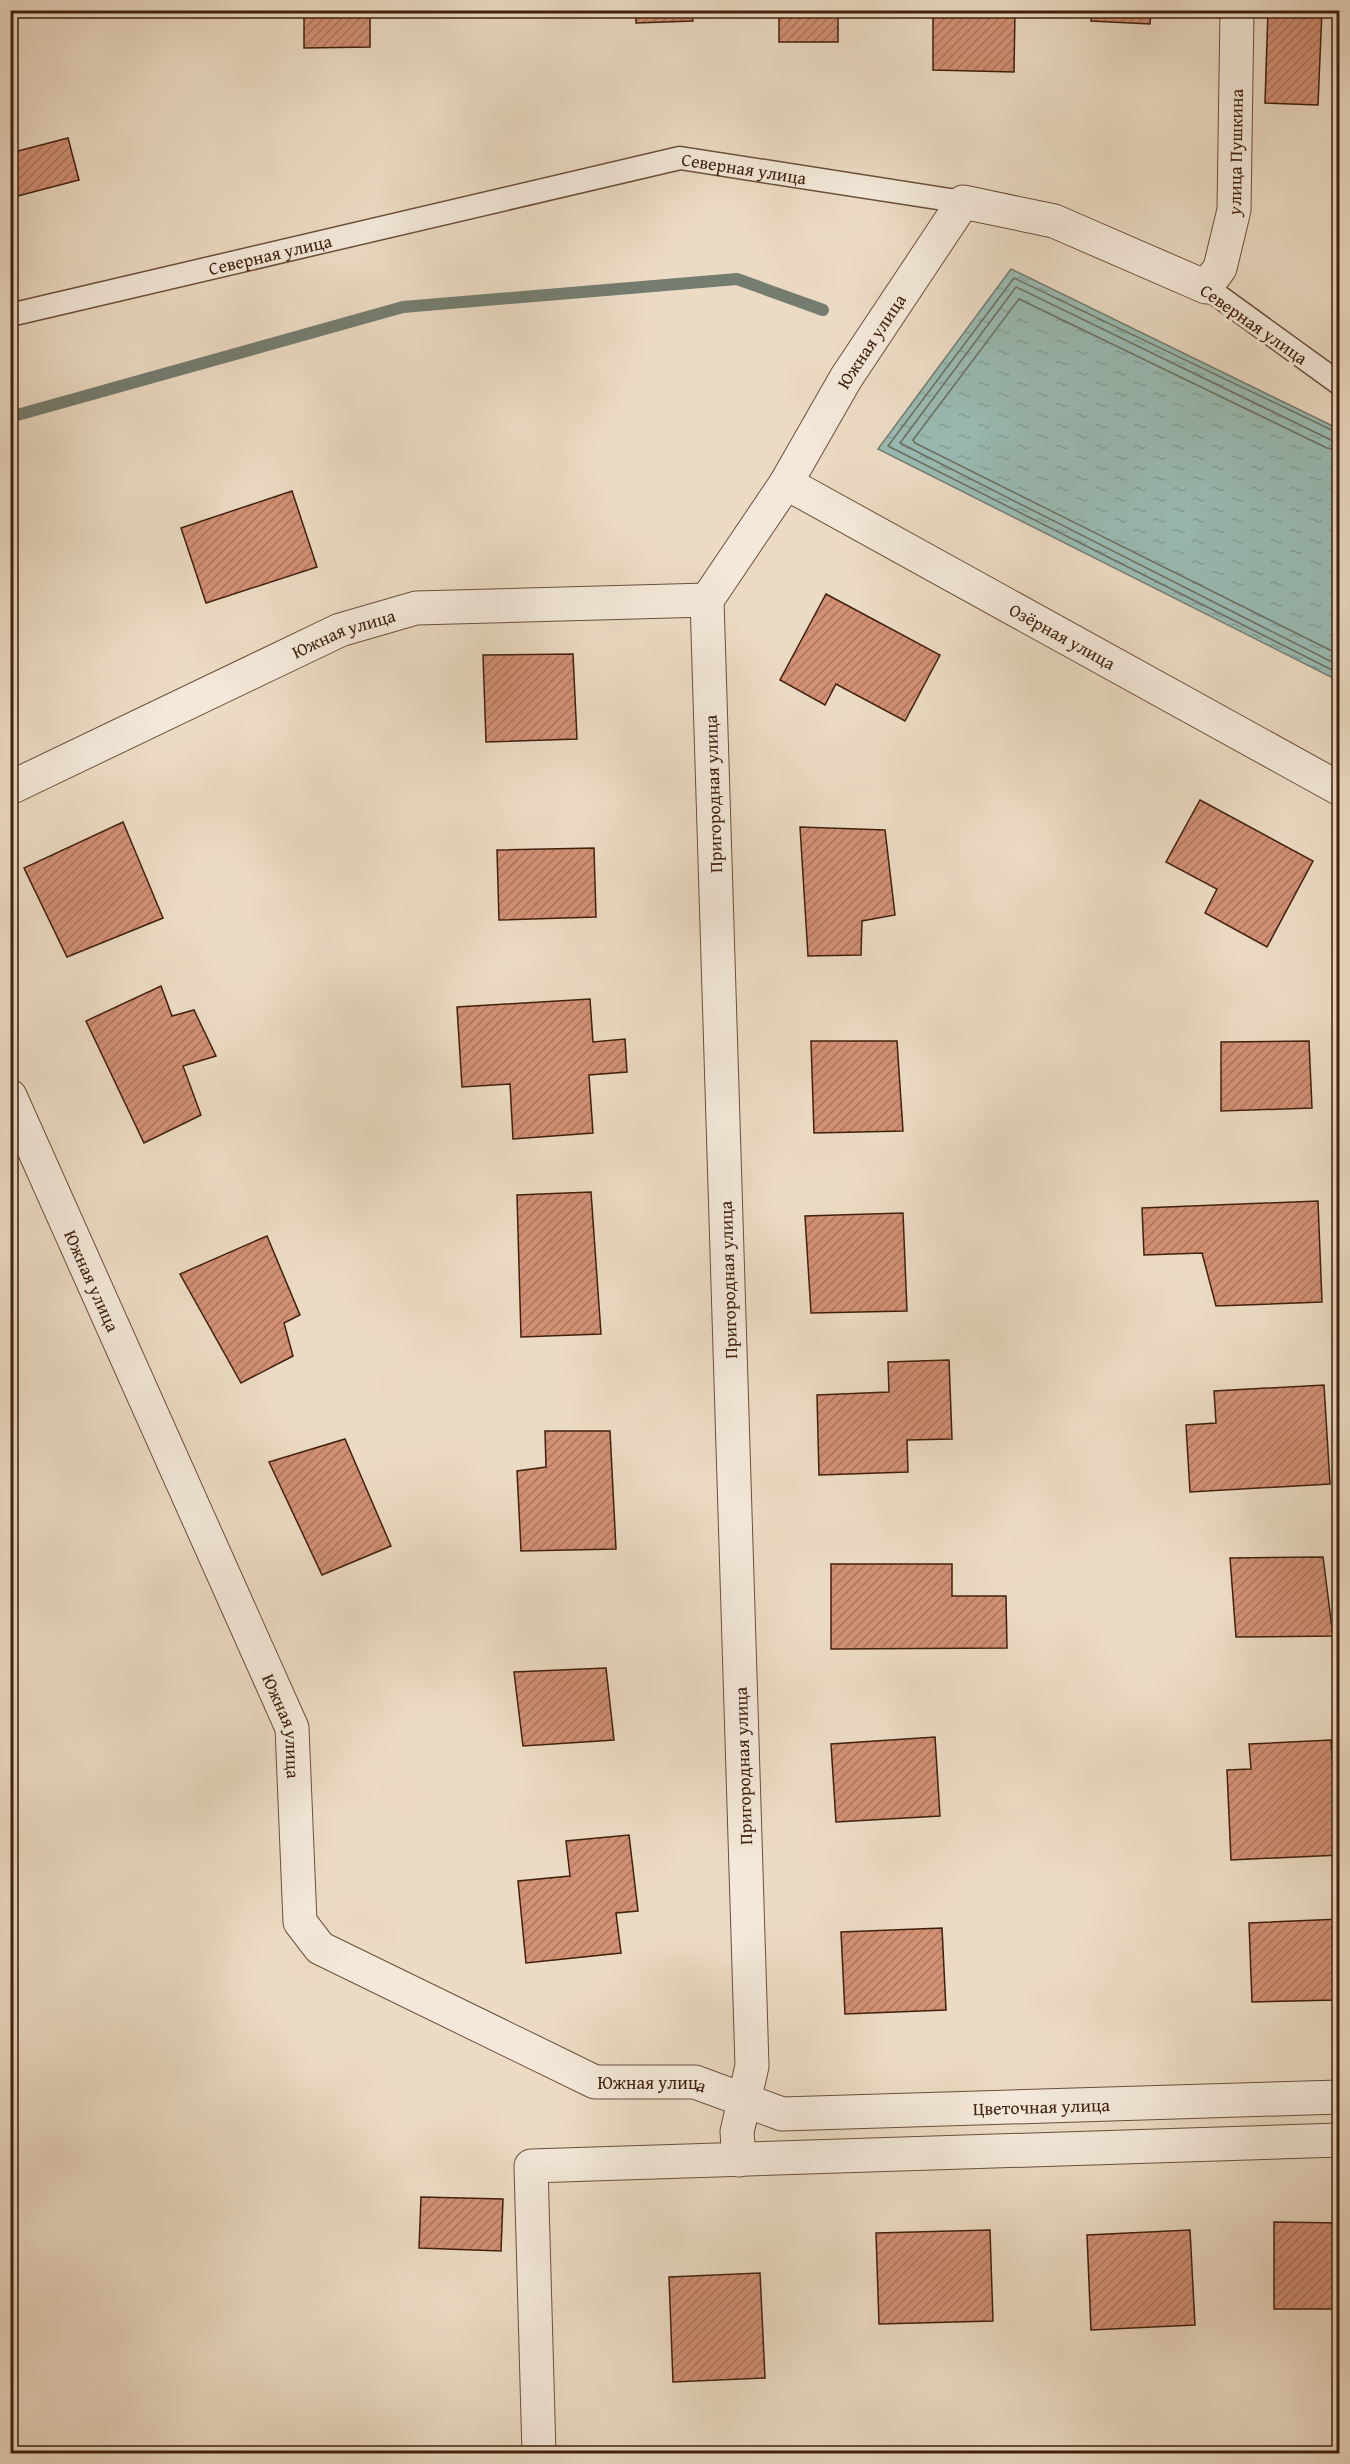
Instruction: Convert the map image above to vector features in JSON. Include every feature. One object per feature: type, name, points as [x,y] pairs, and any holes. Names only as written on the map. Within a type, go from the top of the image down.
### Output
[{"type":"street","name":"улица Пушкина","points":[[1206,287],[1220,268],[1234,210],[1238,10]]},
{"type":"street","name":"Северная улица","points":[[963,202],[1054,221],[1206,287]]},
{"type":"street","name":"Южная улица","points":[[786,483],[846,378],[963,202]]},
{"type":"street","points":[[707,600],[786,483]]},
{"type":"street","name":"Озёрная улица","points":[[786,483],[1340,789]]},
{"type":"street","name":"Южная улица","points":[[10,788],[339,630],[416,608],[707,600]]},
{"type":"street","name":"Пригородная улица","points":[[707,600],[752,2066],[737,2132],[739,2160]]},
{"type":"street","name":"Южная улица","points":[[10,1096],[292,1728],[300,1922],[320,1948],[595,2082],[695,2082],[744,2100]]},
{"type":"street","name":"Цветочная улица","points":[[744,2100],[782,2114],[1340,2097]]},
{"type":"street","points":[[539,2454],[531,2166],[1340,2140]]},
{"type":"lane","name":"Северная улица","points":[[10,315],[680,158],[963,202]]},
{"type":"lane","name":"Северная улица","points":[[1206,287],[1340,384]]},
{"type":"water","points":[[1011,269],[1339,429],[1339,681],[878,449]]},
{"type":"building","points":[[304,10],[370,10],[370,47],[304,48]]},
{"type":"building","points":[[636,10],[692,10],[693,21],[636,23]]},
{"type":"building","points":[[779,10],[838,10],[838,42],[779,42]]},
{"type":"building","points":[[933,10],[1015,10],[1014,72],[933,70]]},
{"type":"building","points":[[1092,10],[1151,10],[1150,24],[1091,21]]},
{"type":"building","points":[[1268,10],[1322,10],[1318,105],[1265,103]]},
{"type":"building","points":[[68,138],[79,180],[10,198],[10,153]]},
{"type":"building","points":[[292,491],[317,567],[206,603],[181,528]]},
{"type":"building","points":[[826,594],[940,655],[905,721],[836,684],[825,705],[780,680]]},
{"type":"building","points":[[573,654],[577,739],[486,742],[483,655]]},
{"type":"building","points":[[1200,800],[1313,861],[1267,947],[1205,913],[1217,889],[1166,862]]},
{"type":"building","points":[[123,822],[163,918],[67,957],[24,868]]},
{"type":"building","points":[[800,827],[885,830],[895,915],[862,921],[861,955],[808,956]]},
{"type":"building","points":[[594,848],[596,917],[499,920],[497,850]]},
{"type":"building","points":[[161,986],[172,1016],[194,1010],[216,1056],[183,1066],[201,1115],[144,1143],[86,1021]]},
{"type":"building","points":[[590,999],[593,1042],[625,1039],[627,1072],[589,1075],[593,1133],[513,1139],[510,1084],[462,1087],[457,1007]]},
{"type":"building","points":[[811,1041],[897,1041],[903,1131],[814,1133]]},
{"type":"building","points":[[1309,1041],[1312,1108],[1221,1111],[1221,1042]]},
{"type":"building","points":[[591,1192],[601,1334],[521,1337],[517,1195]]},
{"type":"building","points":[[1318,1201],[1322,1302],[1216,1306],[1202,1253],[1144,1255],[1142,1208]]},
{"type":"building","points":[[903,1213],[907,1311],[811,1313],[805,1216]]},
{"type":"building","points":[[267,1236],[300,1315],[284,1323],[293,1356],[241,1383],[180,1274]]},
{"type":"building","points":[[949,1360],[952,1439],[907,1440],[908,1472],[819,1475],[817,1395],[889,1392],[888,1362]]},
{"type":"building","points":[[1324,1385],[1330,1484],[1190,1492],[1186,1425],[1216,1423],[1214,1391]]},
{"type":"building","points":[[545,1431],[610,1431],[616,1549],[521,1551],[517,1471],[546,1467]]},
{"type":"building","points":[[345,1439],[391,1546],[322,1575],[269,1462]]},
{"type":"building","points":[[1323,1557],[1333,1636],[1236,1637],[1230,1558]]},
{"type":"building","points":[[831,1564],[952,1564],[952,1596],[1006,1596],[1007,1648],[831,1649]]},
{"type":"building","points":[[606,1668],[614,1740],[523,1746],[514,1672]]},
{"type":"building","points":[[935,1737],[940,1816],[836,1822],[831,1744]]},
{"type":"building","points":[[1331,1740],[1333,1772],[1340,1771],[1340,1855],[1231,1860],[1227,1770],[1251,1769],[1249,1744]]},
{"type":"building","points":[[629,1835],[638,1911],[616,1913],[621,1953],[526,1963],[518,1881],[570,1876],[566,1841]]},
{"type":"building","points":[[1340,1919],[1340,1948],[1336,1949],[1337,2000],[1252,2002],[1249,1923]]},
{"type":"building","points":[[942,1928],[946,2010],[845,2014],[841,1932]]},
{"type":"building","points":[[421,2197],[503,2199],[501,2251],[419,2248]]},
{"type":"building","points":[[1274,2222],[1340,2223],[1340,2309],[1274,2309]]},
{"type":"building","points":[[990,2230],[993,2321],[879,2324],[876,2233]]},
{"type":"building","points":[[1190,2230],[1195,2325],[1091,2330],[1087,2235]]},
{"type":"building","points":[[760,2273],[765,2378],[673,2382],[669,2277]]},
{"type":"waterway","points":[[10,417],[403,307],[737,279],[823,310]]}]
